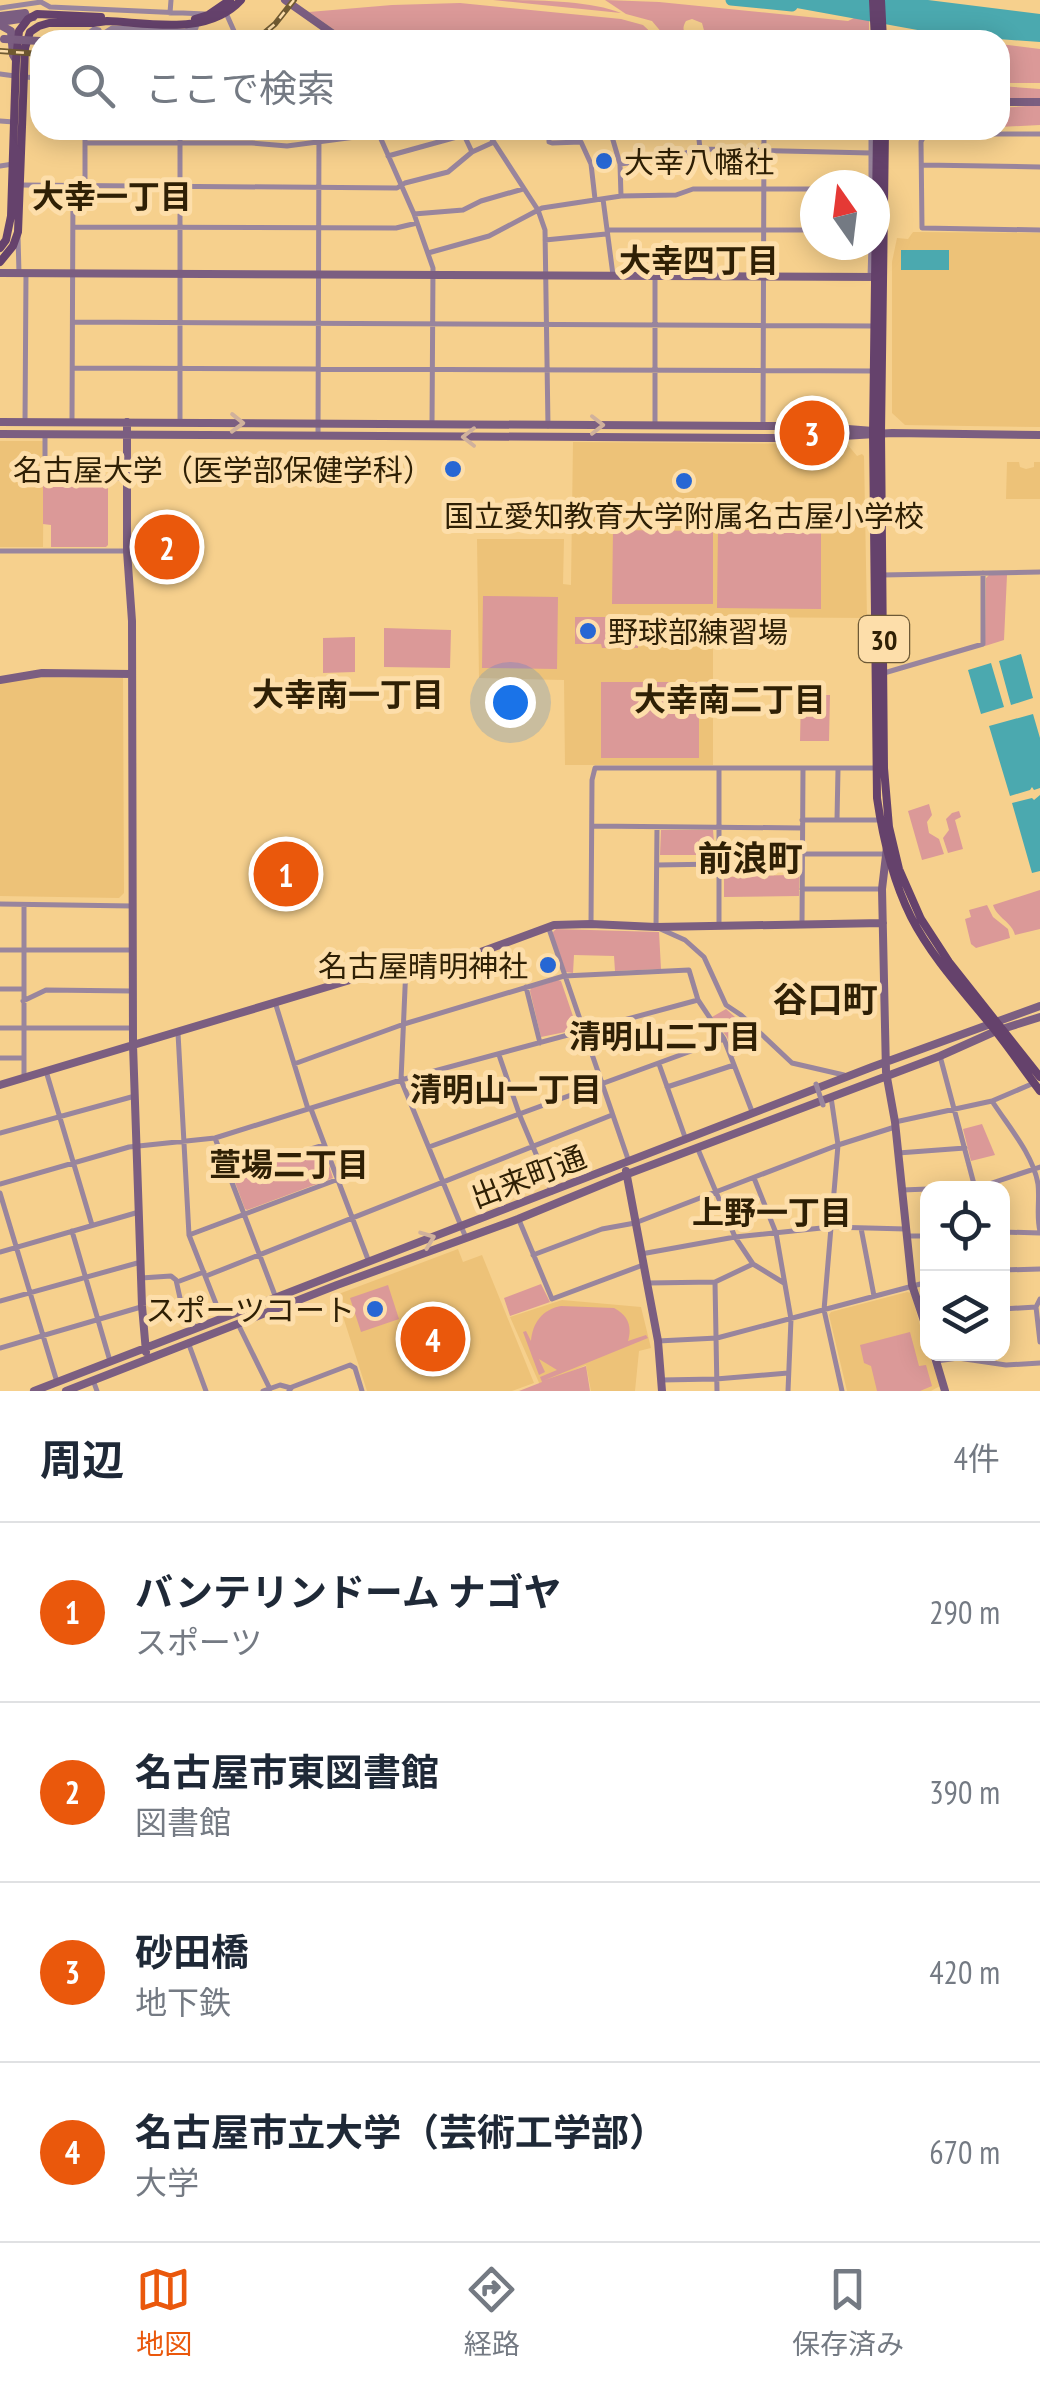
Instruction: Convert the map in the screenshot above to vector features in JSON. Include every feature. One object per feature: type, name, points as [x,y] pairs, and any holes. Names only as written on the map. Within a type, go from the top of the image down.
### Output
[{"type":"main road","points":[[0,262],[13,246],[18,228],[20,77],[16,60],[20,31],[34,16],[186,21],[208,15],[230,0]]},
{"type":"main road","points":[[33,30],[49,23],[197,23],[226,14],[241,0]]},
{"type":"main road","points":[[874,0],[875,30]]},
{"type":"main road","points":[[881,0],[882,30]]},
{"type":"main road","points":[[1,246],[10,230],[14,122],[30,32]]},
{"type":"main road","name":"30","points":[[875,140],[877,170]]},
{"type":"main road","name":"30","points":[[883,170],[885,140]]},
{"type":"main road","name":"30","points":[[877,432],[878,260]]},
{"type":"main road","name":"30","points":[[880,326],[875,371],[880,820],[888,848],[921,919],[1038,1084]]},
{"type":"main road","name":"30","points":[[879,574],[884,673],[880,768],[889,827],[888,848]]},
{"type":"street","points":[[118,10],[119,0]]},
{"type":"street","points":[[170,12],[172,0]]},
{"type":"street","points":[[285,0],[328,30]]},
{"type":"street","points":[[0,8],[41,2],[50,6],[66,3],[208,15]]},
{"type":"street","points":[[16,60],[12,32],[0,21],[23,13],[98,21]]},
{"type":"street","points":[[226,14],[233,30]]},
{"type":"street","points":[[189,30],[196,28],[197,23]]},
{"type":"street","points":[[109,30],[168,30]]},
{"type":"street","points":[[2,39],[30,40]]},
{"type":"street","points":[[0,74],[30,78]]},
{"type":"street","points":[[1010,102],[1040,102]]},
{"type":"street","points":[[0,120],[14,122]]},
{"type":"street","points":[[1010,134],[1040,134]]},
{"type":"street","points":[[180,140],[180,422]]},
{"type":"street","points":[[85,186],[86,142],[287,146],[332,140]]},
{"type":"street","points":[[381,140],[414,214],[434,275],[432,426]]},
{"type":"street","points":[[388,156],[449,140]]},
{"type":"street","points":[[466,140],[472,152]]},
{"type":"street","points":[[20,184],[397,188],[448,172],[486,140]]},
{"type":"street","points":[[493,140],[538,210],[545,230],[549,437]]},
{"type":"street","points":[[549,140],[581,142],[591,164],[595,200]]},
{"type":"street","points":[[613,140],[620,164],[622,196]]},
{"type":"street","points":[[699,140],[700,149]]},
{"type":"street","points":[[763,426],[764,140]]},
{"type":"street","points":[[871,170],[873,140]]},
{"type":"street","points":[[923,140],[922,228],[1040,230]]},
{"type":"street","points":[[318,436],[320,142]]},
{"type":"street","points":[[620,164],[700,149],[871,153]]},
{"type":"street","points":[[0,166],[13,164]]},
{"type":"street","points":[[922,165],[1040,167]]},
{"type":"street","points":[[72,422],[74,186]]},
{"type":"street","points":[[414,214],[463,210],[524,189]]},
{"type":"street","points":[[428,253],[489,236],[538,210],[604,198],[676,195],[693,189],[800,189]]},
{"type":"street","points":[[604,198],[613,276]]},
{"type":"street","points":[[73,228],[396,228],[417,224]]},
{"type":"street","points":[[18,228],[26,422]]},
{"type":"street","points":[[545,240],[608,231],[800,230]]},
{"type":"street","points":[[0,273],[876,277],[873,260]]},
{"type":"street","points":[[655,276],[655,425]]},
{"type":"street","points":[[73,322],[880,326]]},
{"type":"street","points":[[73,368],[875,371]]},
{"type":"street","points":[[0,422],[776,426]]},
{"type":"street","points":[[126,422],[132,621],[133,1045],[144,1348],[148,1358]]},
{"type":"street","points":[[810,426],[892,433],[1040,436]]},
{"type":"street","points":[[810,438],[877,432]]},
{"type":"street","points":[[0,434],[776,438]]},
{"type":"street","points":[[45,434],[45,476],[126,478]]},
{"type":"street","points":[[0,551],[127,551]]},
{"type":"street","points":[[879,574],[1040,572]]},
{"type":"street","points":[[884,673],[983,644],[983,573]]},
{"type":"street","points":[[0,680],[42,674],[132,674]]},
{"type":"street","points":[[591,924],[595,768],[880,768]]},
{"type":"street","points":[[719,926],[720,768]]},
{"type":"street","points":[[802,924],[803,768]]},
{"type":"street","points":[[837,820],[838,768]]},
{"type":"street","points":[[592,826],[719,827],[880,820]]},
{"type":"street","points":[[656,827],[656,927]]},
{"type":"street","points":[[802,854],[888,848],[882,889],[887,1076],[912,1285],[920,1308]]},
{"type":"street","points":[[657,864],[719,864]]},
{"type":"street","points":[[802,889],[882,889]]},
{"type":"street","points":[[0,904],[133,906]]},
{"type":"street","points":[[24,905],[24,1078]]},
{"type":"street","points":[[0,1085],[370,974],[456,961],[548,926],[882,923]]},
{"type":"street","points":[[548,926],[629,1162],[625,1174],[658,1341],[662,1391]]},
{"type":"street","points":[[656,927],[684,940],[704,957],[726,1005],[742,1015],[792,1063],[847,1076]]},
{"type":"street","points":[[0,950],[133,950]]},
{"type":"street","points":[[406,966],[401,1080],[466,1238]]},
{"type":"street","points":[[294,1064],[404,1024],[564,976],[688,970],[698,1000],[724,1039],[753,1114]]},
{"type":"street","points":[[526,987],[540,1044]]},
{"type":"street","points":[[0,989],[22,989]]},
{"type":"street","points":[[23,1001],[46,990],[133,991]]},
{"type":"street","points":[[0,1184],[136,1146],[215,1138],[401,1080],[698,1000]]},
{"type":"street","points":[[275,1002],[309,1109],[369,1262]]},
{"type":"street","name":"出来町通","points":[[66,1391],[940,1056],[1040,1006]]},
{"type":"street","name":"出来町通","points":[[34,1391],[886,1061],[996,1026],[1040,1017]]},
{"type":"street","points":[[0,1028],[133,1028]]},
{"type":"street","points":[[178,1032],[190,1235],[222,1318]]},
{"type":"street","points":[[429,1147],[724,1039]]},
{"type":"street","points":[[499,1054],[552,1192]]},
{"type":"street","points":[[940,1056],[974,1181]]},
{"type":"street","points":[[0,1058],[23,1058]]},
{"type":"street","points":[[659,1064],[686,1140]]},
{"type":"street","points":[[667,1087],[734,1065]]},
{"type":"street","points":[[46,1072],[92,1226]]},
{"type":"street","points":[[816,1084],[823,1105]]},
{"type":"street","points":[[533,1255],[602,1228],[635,1222],[895,1125],[992,1101],[1038,1084]]},
{"type":"street","points":[[0,1134],[135,1096]]},
{"type":"street","points":[[831,1097],[838,1145],[824,1310],[842,1391]]},
{"type":"street","points":[[992,1101],[1038,1168],[1040,1232],[1010,1232]]},
{"type":"street","points":[[176,1282],[353,1218],[612,1115]]},
{"type":"street","points":[[215,1138],[276,1298]]},
{"type":"street","points":[[229,1174],[324,1145]]},
{"type":"street","points":[[698,1147],[734,1237],[753,1264],[784,1283]]},
{"type":"street","points":[[898,1153],[965,1148]]},
{"type":"street","points":[[998,1181],[1038,1168]]},
{"type":"street","points":[[754,1178],[776,1233],[791,1319],[788,1391]]},
{"type":"street","points":[[190,1235],[338,1179]]},
{"type":"street","points":[[902,1190],[920,1190]]},
{"type":"street","points":[[0,1192],[57,1382]]},
{"type":"street","points":[[0,1252],[139,1212]]},
{"type":"street","points":[[518,1219],[552,1298],[643,1265]]},
{"type":"street","points":[[641,1254],[734,1237],[831,1228],[920,1234]]},
{"type":"street","points":[[861,1228],[874,1296]]},
{"type":"street","points":[[72,1231],[110,1361]]},
{"type":"street","points":[[0,1301],[140,1262]]},
{"type":"street","points":[[647,1284],[714,1282],[753,1264]]},
{"type":"street","points":[[1010,1270],[1040,1268]]},
{"type":"street","points":[[142,1278],[171,1276],[182,1307],[196,1328]]},
{"type":"street","points":[[714,1282],[717,1391]]},
{"type":"street","points":[[658,1341],[717,1338],[920,1284]]},
{"type":"street","points":[[1040,1300],[1036,1307],[1040,1342]]},
{"type":"street","points":[[0,1348],[142,1306]]},
{"type":"street","points":[[1010,1309],[1036,1307]]},
{"type":"street","points":[[238,1324],[267,1390],[280,1385],[290,1390],[350,1365],[355,1368],[362,1391]]},
{"type":"street","points":[[188,1342],[206,1391]]},
{"type":"street","points":[[937,1361],[945,1391]]},
{"type":"street","points":[[993,1361],[1006,1365],[1040,1363]]},
{"type":"street","points":[[661,1380],[789,1373]]},
{"type":"street","points":[[93,1380],[97,1391]]},
{"type":"shaded area","points":[[493,0],[576,3],[621,13]]},
{"type":"shaded area","points":[[605,0],[848,21],[869,19],[869,30],[704,30],[702,23],[692,19],[686,21],[685,30],[660,30],[652,21],[626,14]]},
{"type":"shaded area","points":[[460,3],[621,19],[648,30],[335,30],[309,12]]},
{"type":"shaded area","points":[[1010,45],[1040,49],[1040,83],[1010,83]]},
{"type":"shaded area","points":[[1010,87],[1040,89],[1040,100],[1010,99]]},
{"type":"shaded area","points":[[1040,105],[1040,125],[1010,126],[1010,107]]},
{"type":"shaded area","points":[[913,232],[1040,233],[1040,427],[905,425],[892,413],[892,262],[897,238],[908,239]]},
{"type":"shaded area","points":[[0,441],[44,441],[43,547],[0,547]]},
{"type":"shaded area","name":"国立愛知教育大学附属名古屋小学校","points":[[573,442],[847,444],[857,456],[864,456],[867,618],[713,617],[713,765],[565,765],[564,680],[479,678],[477,539],[564,539],[563,584],[571,585]]},
{"type":"shaded area","points":[[1007,462],[1019,462],[1026,469],[1040,462],[1040,499],[1006,499]]},
{"type":"shaded area","points":[[43,479],[108,480],[106,547],[51,547],[51,525],[43,524]]},
{"type":"shaded area","points":[[613,530],[713,531],[713,604],[612,604]]},
{"type":"shaded area","points":[[718,530],[821,530],[821,609],[717,608]]},
{"type":"shaded area","points":[[1007,575],[1004,640],[985,646],[986,578]]},
{"type":"shaded area","points":[[483,596],[558,597],[557,669],[482,668]]},
{"type":"shaded area","points":[[575,617],[644,617],[644,641],[638,642],[638,648],[575,644]]},
{"type":"shaded area","points":[[384,628],[451,630],[450,668],[384,667]]},
{"type":"shaded area","points":[[355,637],[355,672],[323,673],[323,638]]},
{"type":"shaded area","points":[[37,677],[123,678],[124,893],[119,898],[0,896],[0,683]]},
{"type":"shaded area","points":[[601,682],[699,682],[699,758],[601,758]]},
{"type":"shaded area","points":[[801,695],[830,695],[829,741],[800,741]]},
{"type":"shaded area","points":[[929,804],[929,833],[939,839],[944,854],[922,860],[908,811]]},
{"type":"shaded area","points":[[959,811],[961,817],[955,820],[963,849],[948,853],[943,838],[949,830],[946,819]]},
{"type":"shaded area","points":[[661,830],[713,830],[715,855],[660,855]]},
{"type":"shaded area","points":[[789,852],[800,852],[799,896],[724,897],[724,877],[789,875]]},
{"type":"shaded area","points":[[1040,890],[1040,929],[1015,935],[993,905]]},
{"type":"shaded area","points":[[987,905],[993,917],[1008,929],[1010,938],[976,948],[971,944],[965,919],[971,917],[969,910]]},
{"type":"shaded area","points":[[556,929],[659,932],[661,969],[615,971],[614,956],[574,955],[573,973],[566,972],[552,933]]},
{"type":"shaded area","points":[[558,980],[575,1030],[541,1037],[530,991]]},
{"type":"shaded area","points":[[726,1009],[735,1017],[729,1024],[743,1039],[752,1031],[756,1034],[734,1057],[727,1037],[712,1017]]},
{"type":"shaded area","points":[[982,1124],[995,1155],[971,1161],[963,1129]]},
{"type":"shaded area","points":[[324,1150],[333,1178],[245,1209],[234,1175]]},
{"type":"shaded area","points":[[458,1249],[463,1262],[482,1255],[534,1383],[512,1391],[367,1391],[336,1295]]},
{"type":"shaded area","points":[[541,1284],[550,1302],[510,1316],[504,1298]]},
{"type":"shaded area","name":"スポーツコート","points":[[388,1285],[399,1319],[361,1332],[350,1298]]},
{"type":"shaded area","points":[[911,1293],[920,1325],[920,1361],[931,1361],[940,1386],[931,1391],[847,1391],[831,1312]]},
{"type":"shaded area","points":[[562,1300],[641,1307],[651,1348],[639,1351],[635,1391],[591,1391],[586,1365],[540,1385],[510,1317]]},
{"type":"shaded area","points":[[561,1306],[614,1308],[628,1322],[628,1341],[646,1335],[648,1338],[545,1380],[586,1366],[590,1391],[519,1391],[542,1382],[540,1377],[557,1370],[539,1359],[545,1372],[539,1375],[523,1332],[531,1341],[540,1318]]},
{"type":"shaded area","points":[[910,1332],[919,1366],[926,1365],[932,1386],[920,1391],[877,1391],[871,1366],[864,1363],[860,1345]]},
{"type":"water","points":[[753,0],[928,0],[1040,14],[1040,42],[1010,40],[1010,30],[918,30]]},
{"type":"water","points":[[901,250],[949,250],[949,270],[901,270]]},
{"type":"water","points":[[1021,654],[1033,698],[1011,705],[999,661]]},
{"type":"water","points":[[991,663],[1004,707],[981,714],[968,670]]},
{"type":"water","points":[[1033,714],[1040,738],[1040,788],[1032,787],[1010,796],[989,726]]},
{"type":"water","points":[[1040,795],[1040,871],[1032,873],[1012,803],[1034,800]]},
{"type":"waterway","points":[[731,0],[792,6]]},
{"type":"tunnel","points":[[776,426],[810,426]]},
{"type":"tunnel","points":[[776,438],[810,438]]},
{"type":"railway","points":[[268,30],[294,0]]},
{"type":"railway","points":[[0,51],[30,53]]},
{"type":"place","name":"大幸八幡社","points":[[604,161]]},
{"type":"place","name":"砂田橋","points":[[812,433]]},
{"type":"place","name":"名古屋大学（医学部保健学科）","points":[[453,469]]},
{"type":"place","name":"国立愛知教育大学附属名古屋小学校","points":[[684,481]]},
{"type":"place","name":"名古屋市東図書館","points":[[167,547]]},
{"type":"place","name":"野球部練習場","points":[[588,631]]},
{"type":"place","name":"バンテリンドーム ナゴヤ","points":[[286,874]]},
{"type":"place","name":"名古屋晴明神社","points":[[548,965]]},
{"type":"place","name":"スポーツコート","points":[[375,1309]]},
{"type":"place","name":"名古屋市立大学（芸術工学部）","points":[[433,1339]]},
{"type":"district","name":"大幸一丁目","points":[[112,196]]},
{"type":"district","name":"大幸四丁目","points":[[699,260]]},
{"type":"district","name":"大幸南一丁目","points":[[348,694]]},
{"type":"district","name":"大幸南二丁目","points":[[730,699]]},
{"type":"district","name":"前浪町","points":[[750,858]]},
{"type":"district","name":"谷口町","points":[[825,999]]},
{"type":"district","name":"清明山二丁目","points":[[665,1036]]},
{"type":"district","name":"清明山一丁目","points":[[506,1089]]},
{"type":"district","name":"萱場二丁目","points":[[289,1164]]},
{"type":"district","name":"上野一丁目","points":[[772,1212]]}]
